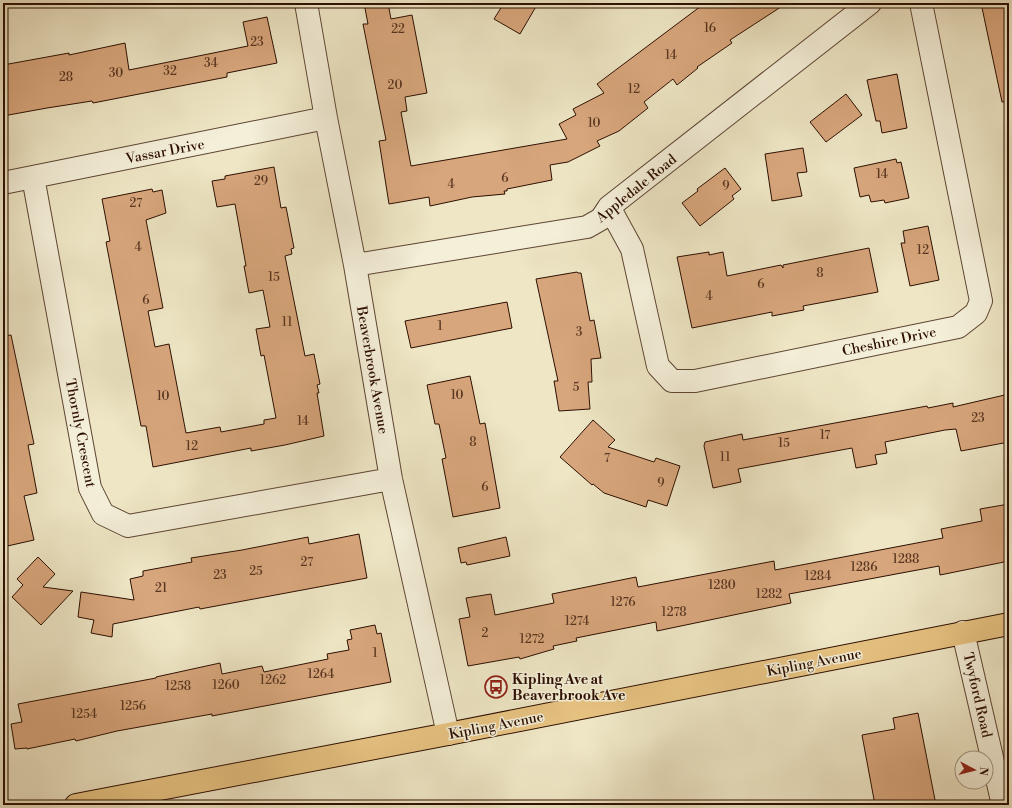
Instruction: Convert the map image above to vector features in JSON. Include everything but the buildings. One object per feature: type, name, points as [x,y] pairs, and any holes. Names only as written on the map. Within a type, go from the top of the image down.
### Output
[{"type":"main road","name":"Kipling Avenue","points":[[80,805],[1009,624]]},
{"type":"street","name":"Beaverbrook Avenue","points":[[306,3],[326,118],[355,265],[391,479],[448,734]]},
{"type":"street","name":"Appledale Road","points":[[355,265],[587,227],[601,219],[609,207],[870,3]]},
{"type":"street","name":"Cheshire Drive","points":[[609,207],[632,249],[658,366],[672,381],[695,381],[958,327],[976,313],[981,301],[921,3]]},
{"type":"street","name":"Vassar Drive","points":[[3,182],[326,118]]},
{"type":"street","name":"Thornly Crescent","points":[[33,177],[90,488],[103,514],[128,526],[391,479]]},
{"type":"street","name":"Twyford Road","points":[[963,632],[1003,805]]},
{"type":"place","name":"Kipling Ave at Beaverbrook Ave","points":[[496,687]]}]
